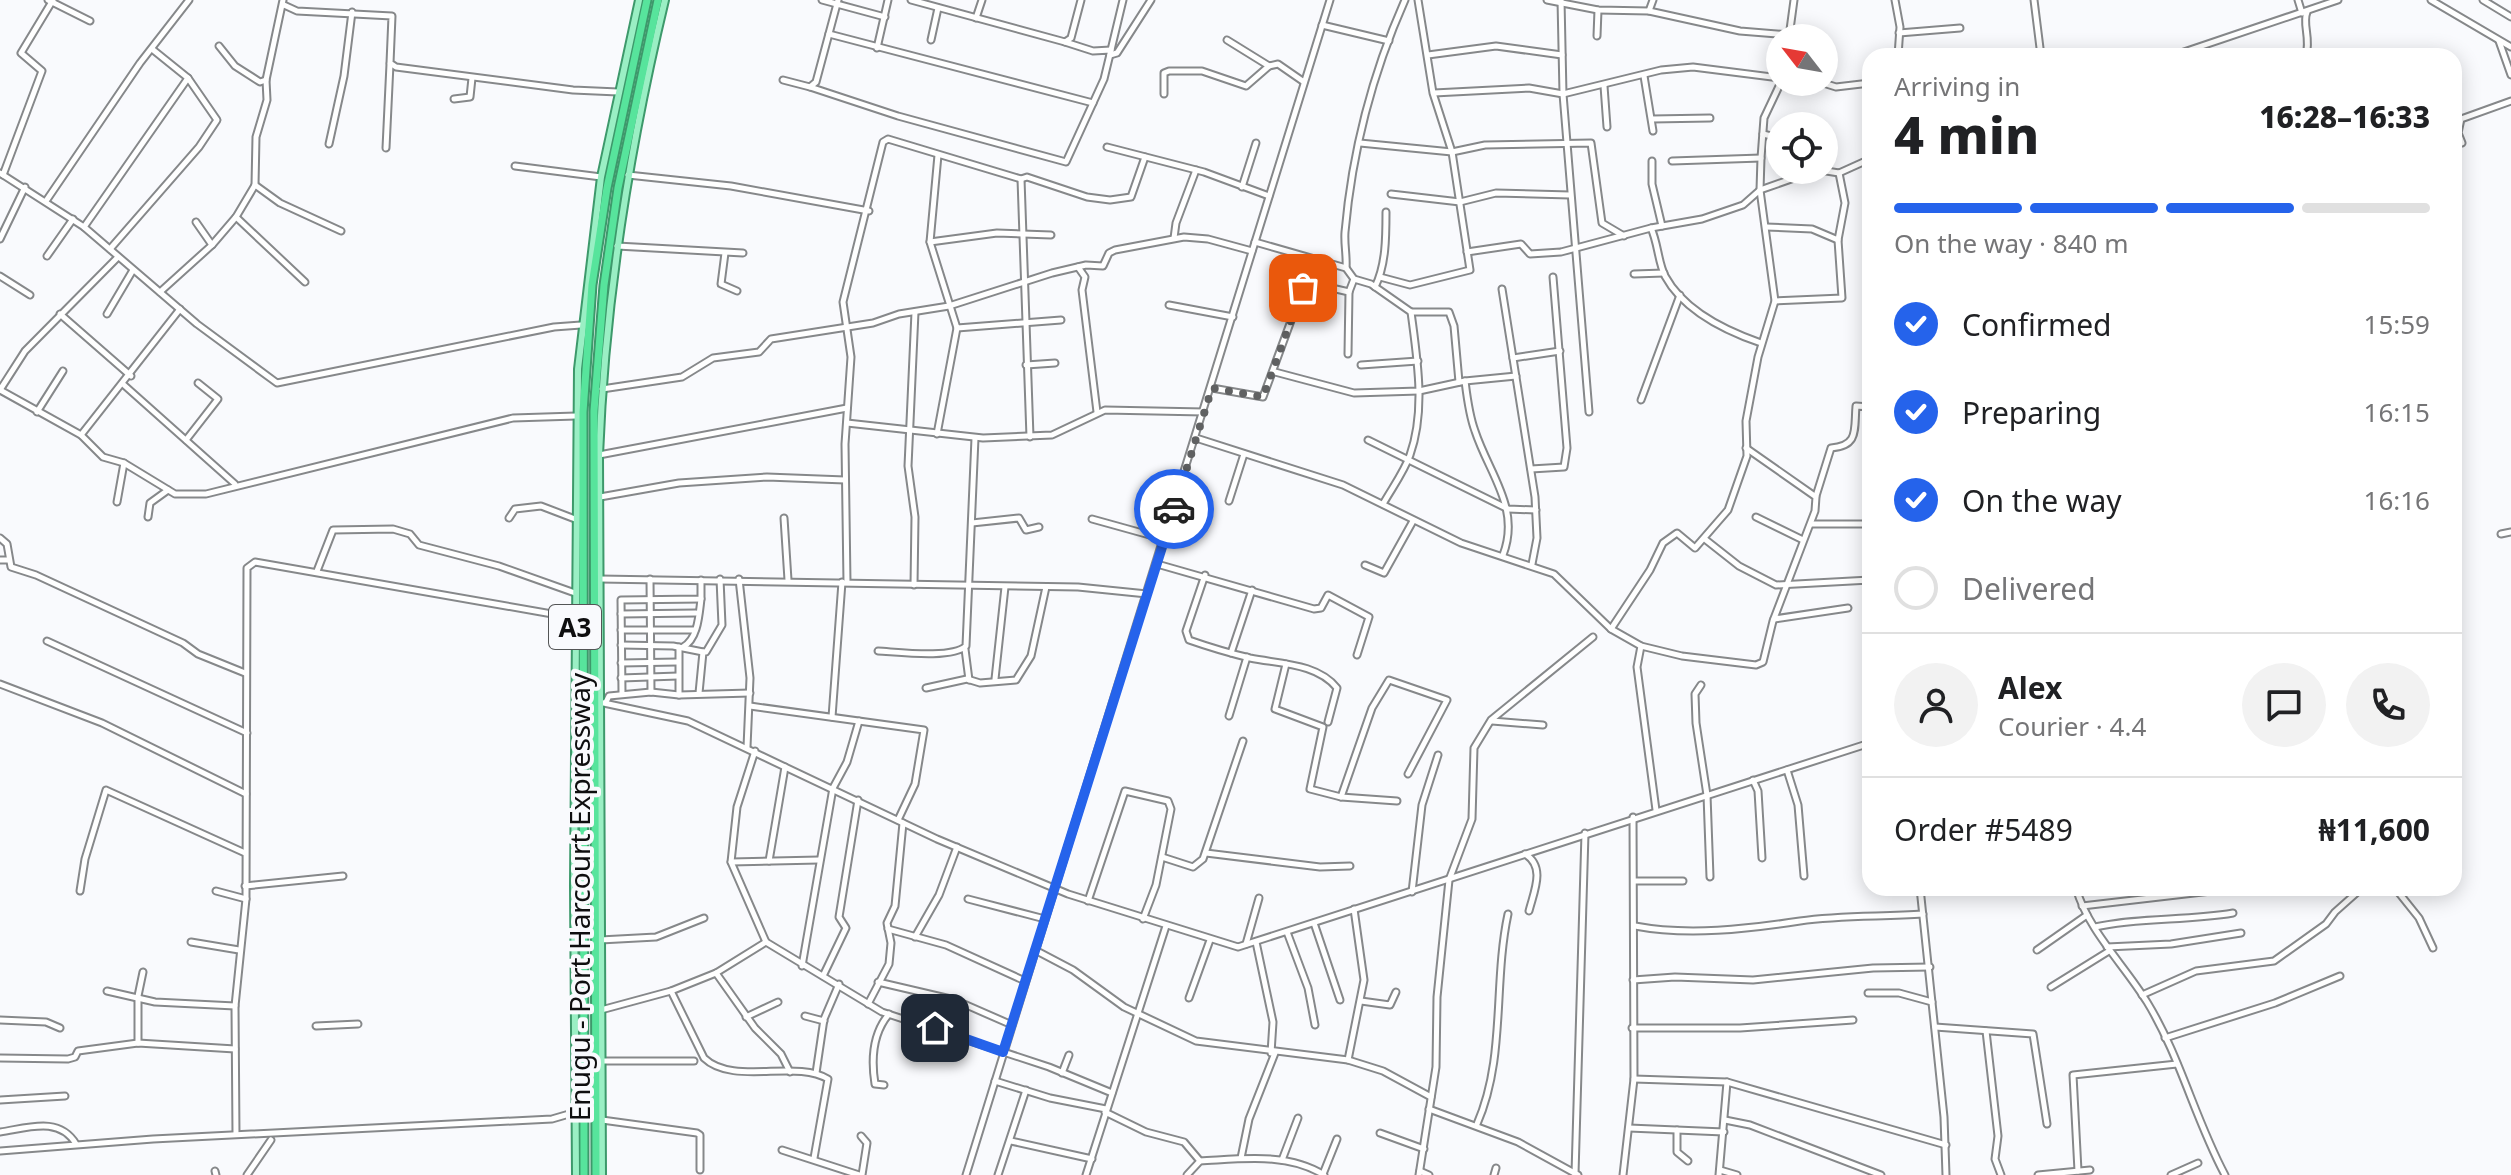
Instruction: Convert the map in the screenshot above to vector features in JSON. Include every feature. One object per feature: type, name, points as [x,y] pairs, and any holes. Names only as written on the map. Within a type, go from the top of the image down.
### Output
[{"type":"highway","name":"Enugu - Port Harcourt Expressway","points":[[584,1175],[582,451],[592,285],[622,86],[647,0]]},
{"type":"highway","name":"Enugu - Port Harcourt Expressway","points":[[599,1175],[592,448],[604,285],[658,0]]},
{"type":"main road","name":"Enugu - Port Harcourt Expressway","points":[[576,1175],[576,416],[581,325],[601,177],[639,0]]},
{"type":"main road","name":"Enugu - Port Harcourt Expressway","points":[[599,1175],[602,1120],[599,455],[602,389],[616,246],[642,87],[665,0]]},
{"type":"street","points":[[46,201],[189,0]]},
{"type":"street","points":[[822,0],[885,17]]},
{"type":"street","points":[[877,48],[888,0]]},
{"type":"street","points":[[911,0],[1093,51],[1117,53],[1151,0]]},
{"type":"street","points":[[976,18],[982,0]]},
{"type":"street","points":[[1065,42],[1071,38],[1081,0]]},
{"type":"street","points":[[783,80],[898,116],[1066,162],[1104,79],[1123,0]]},
{"type":"street","points":[[966,1175],[1330,0]]},
{"type":"street","points":[[1405,0],[1371,94],[1353,169],[1345,236],[1346,268],[1354,279],[1375,287],[1411,312],[1449,312],[1474,430],[1508,509],[1509,538],[1503,555]]},
{"type":"street","points":[[1380,277],[1410,285],[1470,271],[1452,152],[1433,93],[1418,0]]},
{"type":"street","points":[[1547,0],[1598,10],[1649,11],[1766,34]]},
{"type":"street","points":[[1649,11],[1653,0]]},
{"type":"street","points":[[1791,24],[1794,0]]},
{"type":"street","points":[[1895,0],[1898,48]]},
{"type":"street","points":[[2034,0],[2040,48]]},
{"type":"street","points":[[2298,0],[2310,40],[2308,48]]},
{"type":"street","points":[[2196,48],[2338,0]]},
{"type":"street","points":[[2431,0],[2511,47]]},
{"type":"street","points":[[2483,0],[2511,17]]},
{"type":"street","points":[[90,21],[51,1],[21,53],[22,58],[42,71],[2,174],[84,227],[180,309],[277,383],[554,327],[581,325]]},
{"type":"street","points":[[160,292],[212,245],[236,217],[255,185],[256,137],[267,100],[266,80],[284,2],[297,11],[392,16],[386,148]]},
{"type":"street","points":[[810,87],[816,82],[837,2]]},
{"type":"street","points":[[1561,2],[1563,94],[1589,412]]},
{"type":"street","points":[[931,40],[937,5]]},
{"type":"street","points":[[1597,36],[1598,10]]},
{"type":"street","points":[[329,144],[344,76],[352,12]]},
{"type":"street","points":[[1322,25],[1389,41]]},
{"type":"street","points":[[1899,33],[1960,28]]},
{"type":"street","points":[[829,34],[1093,103]]},
{"type":"street","points":[[1227,40],[1269,66]]},
{"type":"street","points":[[2499,40],[2511,75]]},
{"type":"street","points":[[219,46],[245,74],[260,82],[266,80]]},
{"type":"street","points":[[1428,55],[1496,46],[1562,55]]},
{"type":"street","points":[[110,249],[216,123],[188,78],[152,49]]},
{"type":"street","points":[[390,63],[396,67],[472,78],[622,86]]},
{"type":"street","points":[[1164,94],[1164,73],[1169,71],[1202,71],[1246,86],[1269,66],[1278,64],[1304,82]]},
{"type":"street","points":[[1433,93],[1529,88],[1563,94],[1693,67],[1766,78]]},
{"type":"street","points":[[1644,76],[1653,131]]},
{"type":"street","points":[[84,227],[188,78]]},
{"type":"street","points":[[454,99],[470,97],[472,78]]},
{"type":"street","points":[[1838,87],[1862,84]]},
{"type":"street","points":[[1604,86],[1607,127]]},
{"type":"street","points":[[1611,629],[1650,570],[1663,543],[1677,533],[1691,548],[1706,540],[1737,491],[1761,343],[1775,301],[1760,190],[1763,134],[1773,96]]},
{"type":"street","points":[[2462,119],[2511,101]]},
{"type":"street","points":[[1652,119],[1710,118]]},
{"type":"street","points":[[832,717],[844,582],[847,408],[851,357],[843,302],[869,211],[883,142],[888,139],[1021,179],[1034,179],[1087,197],[1127,199],[1135,187],[1145,157]]},
{"type":"street","points":[[1360,143],[1452,152],[1485,145],[1569,141],[1591,143],[1602,223],[1625,237]]},
{"type":"street","points":[[1242,187],[1256,143]]},
{"type":"street","points":[[1107,147],[1196,170],[1269,196]]},
{"type":"street","points":[[937,434],[957,328],[930,242],[938,155]]},
{"type":"street","points":[[1672,161],[1761,158]]},
{"type":"street","points":[[1652,161],[1652,184],[1662,226]]},
{"type":"street","points":[[1775,301],[1842,298],[1838,240],[1845,203],[1839,173],[1862,163]]},
{"type":"street","points":[[515,166],[601,177]]},
{"type":"street","points":[[1174,238],[1176,223],[1196,170]]},
{"type":"street","points":[[628,175],[731,186],[869,211]]},
{"type":"street","points":[[1021,179],[1030,437]]},
{"type":"street","points":[[1467,252],[1521,244],[1530,254],[1577,249],[1651,228],[1702,219],[1743,205],[1760,190],[1778,184]]},
{"type":"street","points":[[255,185],[280,203],[341,231]]},
{"type":"street","points":[[0,239],[25,187]]},
{"type":"street","points":[[1391,194],[1460,202],[1496,193],[1570,195]]},
{"type":"street","points":[[1375,287],[1380,277],[1386,212]]},
{"type":"street","points":[[236,217],[305,282]]},
{"type":"street","points":[[47,256],[73,219]]},
{"type":"street","points":[[196,222],[212,245]]},
{"type":"street","points":[[1766,227],[1812,229],[1838,240]]},
{"type":"street","points":[[1651,228],[1664,273],[1680,295],[1710,320],[1761,343]]},
{"type":"street","points":[[930,242],[1022,233],[1051,235]]},
{"type":"street","points":[[602,389],[682,377],[713,358],[759,352],[771,339],[949,306],[1078,267],[1103,266],[1109,253],[1174,238],[1200,237],[1252,251]]},
{"type":"street","points":[[1255,242],[1346,268]]},
{"type":"street","points":[[616,246],[743,253]]},
{"type":"street","points":[[725,253],[721,284],[737,291]]},
{"type":"street","points":[[118,257],[25,351],[0,390],[81,435],[103,457],[124,463],[168,490],[193,496],[513,418],[576,416]]},
{"type":"street","points":[[1078,267],[1085,277],[1082,290],[1097,412]]},
{"type":"street","points":[[107,314],[133,270]]},
{"type":"street","points":[[1634,274],[1664,273]]},
{"type":"street","points":[[0,276],[30,295]]},
{"type":"street","points":[[1531,469],[1564,467],[1567,432],[1553,277]]},
{"type":"street","points":[[1348,354],[1349,292],[1354,279]]},
{"type":"street","points":[[1212,388],[1258,399],[1267,392],[1307,284],[1349,292]]},
{"type":"street","points":[[1502,289],[1536,510],[1537,538],[1532,564]]},
{"type":"street","points":[[1641,400],[1680,295]]},
{"type":"street","points":[[1169,305],[1233,317]]},
{"type":"street","points":[[81,435],[124,385],[180,309]]},
{"type":"street","points":[[914,585],[915,517],[908,466],[915,312]]},
{"type":"street","points":[[1383,504],[1408,459],[1419,391],[1411,312]]},
{"type":"street","points":[[60,314],[131,376]]},
{"type":"street","points":[[957,328],[1061,320]]},
{"type":"street","points":[[1513,358],[1560,351]]},
{"type":"street","points":[[1361,365],[1418,361]]},
{"type":"street","points":[[1026,365],[1055,363]]},
{"type":"street","points":[[37,412],[63,371]]},
{"type":"street","points":[[1275,372],[1354,393],[1419,391],[1462,381],[1516,376]]},
{"type":"street","points":[[186,440],[218,399],[198,383]]},
{"type":"street","points":[[124,385],[236,485]]},
{"type":"street","points":[[1196,438],[1343,485],[1461,543],[1532,564],[1562,578],[1611,629],[1641,646],[1703,659],[1760,664],[1811,524],[1831,448],[1846,447],[1851,443],[1856,406],[1862,406]]},
{"type":"street","points":[[599,455],[847,408]]},
{"type":"street","points":[[847,423],[975,438],[1030,437],[1068,430],[1097,412],[1204,412]]},
{"type":"street","points":[[969,680],[965,648],[970,619],[968,586],[975,438]]},
{"type":"street","points":[[1368,440],[1508,509],[1536,510]]},
{"type":"street","points":[[1746,448],[1816,497]]},
{"type":"street","points":[[1229,501],[1244,454]]},
{"type":"street","points":[[117,502],[124,463]]},
{"type":"street","points":[[600,497],[679,483],[767,477],[845,480]]},
{"type":"street","points":[[148,517],[150,503],[168,490]]},
{"type":"street","points":[[509,518],[515,509],[541,506],[575,519]]},
{"type":"street","points":[[1756,517],[1803,540]]},
{"type":"street","points":[[784,518],[788,580]]},
{"type":"street","points":[[972,523],[1019,518],[1026,530],[1039,527]]},
{"type":"street","points":[[1092,519],[1164,539]]},
{"type":"street","points":[[1365,565],[1384,573],[1413,521]]},
{"type":"street","points":[[1811,524],[1862,524]]},
{"type":"street","points":[[317,571],[333,530],[393,529],[408,533],[419,545],[512,569],[575,593]]},
{"type":"street","points":[[2501,534],[2511,532]]},
{"type":"street","points":[[0,538],[7,544],[11,567],[36,575],[183,643],[198,654],[245,673]]},
{"type":"street","points":[[1706,540],[1753,575],[1776,585],[1862,580]]},
{"type":"street","points":[[0,560],[9,560]]},
{"type":"street","points":[[236,1134],[235,1006],[246,899],[247,568],[255,562],[317,571],[575,618]]},
{"type":"street","points":[[1157,564],[1205,575],[1319,610],[1331,595],[1368,614],[1357,655]]},
{"type":"street","points":[[1205,575],[1186,636],[1189,640],[1247,657],[1286,663],[1323,676],[1337,688],[1328,722]]},
{"type":"street","points":[[600,579],[739,579],[1046,587],[1147,594]]},
{"type":"street","points":[[650,579],[651,692]]},
{"type":"street","points":[[621,645],[681,647],[706,652],[722,625],[720,579]]},
{"type":"street","points":[[739,579],[750,693],[747,747]]},
{"type":"street","points":[[681,647],[690,643],[695,630],[701,580]]},
{"type":"street","points":[[995,679],[1005,587]]},
{"type":"street","points":[[926,688],[969,680],[980,683],[1016,680],[1031,656],[1046,587]]},
{"type":"street","points":[[1231,653],[1253,589]]},
{"type":"street","points":[[622,693],[622,599],[701,599]]},
{"type":"street","points":[[1774,619],[1848,608]]},
{"type":"street","points":[[621,614],[696,613]]},
{"type":"street","points":[[621,630],[695,630]]},
{"type":"street","points":[[1429,1175],[1420,1173],[1431,1097],[1449,880],[1472,819],[1474,748],[1491,720],[1593,637]]},
{"type":"street","points":[[47,641],[247,733]]},
{"type":"street","points":[[1641,646],[1637,667],[1656,810]]},
{"type":"street","points":[[679,695],[677,662],[681,647]]},
{"type":"street","points":[[878,651],[933,653],[965,648]]},
{"type":"street","points":[[699,693],[703,652]]},
{"type":"street","points":[[1229,716],[1247,657]]},
{"type":"street","points":[[621,663],[677,662]]},
{"type":"street","points":[[1286,663],[1275,709],[1323,727],[1309,786],[1341,797],[1397,801]]},
{"type":"street","points":[[621,678],[678,676]]},
{"type":"street","points":[[1341,797],[1372,708],[1389,680],[1447,700],[1408,774]]},
{"type":"street","points":[[0,684],[102,723],[246,794]]},
{"type":"street","points":[[1701,685],[1695,694],[1696,723],[1707,795],[1710,877]]},
{"type":"street","points":[[602,702],[609,696],[622,693],[750,693]]},
{"type":"street","points":[[602,702],[688,721],[901,822],[1056,888],[1143,919],[1238,947],[1862,746]]},
{"type":"street","points":[[750,706],[920,729],[925,733],[915,784],[901,822],[895,906],[887,929],[891,943],[889,964],[868,1004]]},
{"type":"street","points":[[1491,720],[1543,725]]},
{"type":"street","points":[[802,966],[833,788],[847,762],[859,721]]},
{"type":"street","points":[[1162,857],[1193,867],[1206,853],[1243,741]]},
{"type":"street","points":[[755,751],[737,807],[731,862],[766,942],[802,966],[889,1014],[1112,1093]]},
{"type":"street","points":[[1412,892],[1422,805],[1438,755]]},
{"type":"street","points":[[769,861],[785,767]]},
{"type":"street","points":[[1787,770],[1798,805],[1804,876]]},
{"type":"street","points":[[1753,780],[1758,791],[1762,858]]},
{"type":"street","points":[[80,891],[85,859],[103,796],[109,789],[245,853]]},
{"type":"street","points":[[1088,901],[1125,789],[1171,804],[1162,857],[1143,919]]},
{"type":"street","points":[[823,976],[846,928],[839,917],[858,800]]},
{"type":"street","points":[[1623,1175],[1634,1079],[1633,817]]},
{"type":"street","points":[[1429,1109],[1477,1124],[1576,1174],[1585,833]]},
{"type":"street","points":[[915,937],[944,885],[957,847]]},
{"type":"street","points":[[1206,853],[1320,867],[1350,866]]},
{"type":"street","points":[[1524,853],[1535,863],[1537,872],[1529,911]]},
{"type":"street","points":[[731,862],[819,860]]},
{"type":"street","points":[[245,886],[343,876]]},
{"type":"street","points":[[1635,881],[1683,881]]},
{"type":"street","points":[[216,891],[246,899]]},
{"type":"street","points":[[1921,896],[1946,1145],[1946,1175]]},
{"type":"street","points":[[2079,896],[2087,915],[2142,995],[2165,1038],[2225,1175]]},
{"type":"street","points":[[2082,906],[2168,896]]},
{"type":"street","points":[[2142,995],[2196,971],[2274,961],[2326,924],[2353,896]]},
{"type":"street","points":[[2401,896],[2419,918],[2433,948]]},
{"type":"street","points":[[1246,944],[1259,898]]},
{"type":"street","points":[[968,899],[1045,919]]},
{"type":"street","points":[[1348,1060],[1364,980],[1354,909]]},
{"type":"street","points":[[2095,927],[2121,921],[2169,921],[2233,913]]},
{"type":"street","points":[[1477,1124],[1495,1067],[1500,962],[1508,914]]},
{"type":"street","points":[[1635,926],[1747,930],[1865,915],[1923,914]]},
{"type":"street","points":[[2037,950],[2087,915]]},
{"type":"street","points":[[599,940],[656,937],[704,918]]},
{"type":"street","points":[[1314,923],[1340,1000]]},
{"type":"street","points":[[1086,1175],[1166,926]]},
{"type":"street","points":[[887,929],[946,945],[1025,981]]},
{"type":"street","points":[[1287,932],[1308,988],[1315,1025]]},
{"type":"street","points":[[2051,987],[2108,949],[2171,944],[2241,933]]},
{"type":"street","points":[[1189,998],[1210,940]]},
{"type":"street","points":[[191,942],[239,950]]},
{"type":"street","points":[[601,1010],[671,991],[716,973],[766,942]]},
{"type":"street","points":[[1241,1158],[1249,1119],[1273,1053],[1273,1022],[1256,942]]},
{"type":"street","points":[[1035,950],[1073,970],[1139,1014],[1196,1041],[1348,1060],[1383,1071],[1431,1097]]},
{"type":"street","points":[[1633,980],[1675,977],[1753,980],[1873,968],[1930,967]]},
{"type":"street","points":[[138,1043],[138,996],[143,972]]},
{"type":"street","points":[[716,973],[746,1017],[781,1054],[790,1072]]},
{"type":"street","points":[[2165,1038],[2275,1003],[2340,976]]},
{"type":"street","points":[[878,982],[955,1000],[1012,1025]]},
{"type":"street","points":[[816,1073],[824,1021],[839,984]]},
{"type":"street","points":[[107,991],[155,1002],[235,1006]]},
{"type":"street","points":[[671,991],[704,1058],[711,1064],[816,1073],[828,1079],[814,1158]]},
{"type":"street","points":[[1361,1001],[1390,1005],[1396,992]]},
{"type":"street","points":[[1868,993],[1899,993],[1932,1002]]},
{"type":"street","points":[[746,1017],[778,1002]]},
{"type":"street","points":[[884,1085],[875,1084],[873,1052],[878,1027],[889,1014]]},
{"type":"street","points":[[805,1016],[824,1021]]},
{"type":"street","points":[[0,1020],[46,1022],[60,1028]]},
{"type":"street","points":[[1632,1028],[1740,1028],[1853,1020]]},
{"type":"street","points":[[316,1026],[358,1024]]},
{"type":"street","points":[[1935,1027],[2033,1034],[2047,1124]]},
{"type":"street","points":[[1986,1031],[1998,1136],[1995,1159],[2001,1175]]},
{"type":"street","points":[[0,1058],[68,1059],[75,1057],[78,1051],[138,1043],[235,1049]]},
{"type":"street","points":[[1062,1073],[1069,1055]]},
{"type":"street","points":[[601,1061],[694,1061]]},
{"type":"street","points":[[2078,1171],[2073,1075],[2177,1064]]},
{"type":"street","points":[[1634,1079],[1727,1082],[1946,1145]]},
{"type":"street","points":[[995,1081],[1105,1111],[1146,1132],[1184,1142],[1200,1161]]},
{"type":"street","points":[[1727,1082],[1720,1172],[1737,1175]]},
{"type":"street","points":[[998,1175],[1026,1090]]},
{"type":"street","points":[[0,1100],[65,1096]]},
{"type":"street","points":[[0,1151],[236,1134],[552,1119],[576,1112]]},
{"type":"street","points":[[1282,1160],[1298,1118]]},
{"type":"street","points":[[602,1120],[697,1133],[700,1135],[700,1170]]},
{"type":"street","points":[[1725,1120],[1750,1125],[1881,1175]]},
{"type":"street","points":[[0,1132],[56,1126],[69,1133],[76,1144]]},
{"type":"street","points":[[1629,1128],[1724,1132]]},
{"type":"street","points":[[1677,1130],[1677,1152],[1688,1161]]},
{"type":"street","points":[[1380,1133],[1424,1149]]},
{"type":"street","points":[[782,1150],[860,1175],[867,1143],[861,1136]]},
{"type":"street","points":[[1187,1175],[1200,1161],[1241,1158],[1282,1160],[1323,1175],[1337,1139]]},
{"type":"street","points":[[247,1175],[271,1140]]},
{"type":"street","points":[[1011,1141],[1092,1159]]},
{"type":"street","points":[[2171,1175],[2198,1163]]},
{"type":"street","points":[[2038,1175],[2090,1170]]},
{"type":"way so far","points":[[1174,509],[1212,388],[1258,399],[1263,397],[1296,315],[1303,288]]},
{"type":"route","points":[[935,1028],[1003,1052],[1174,509]]}]
